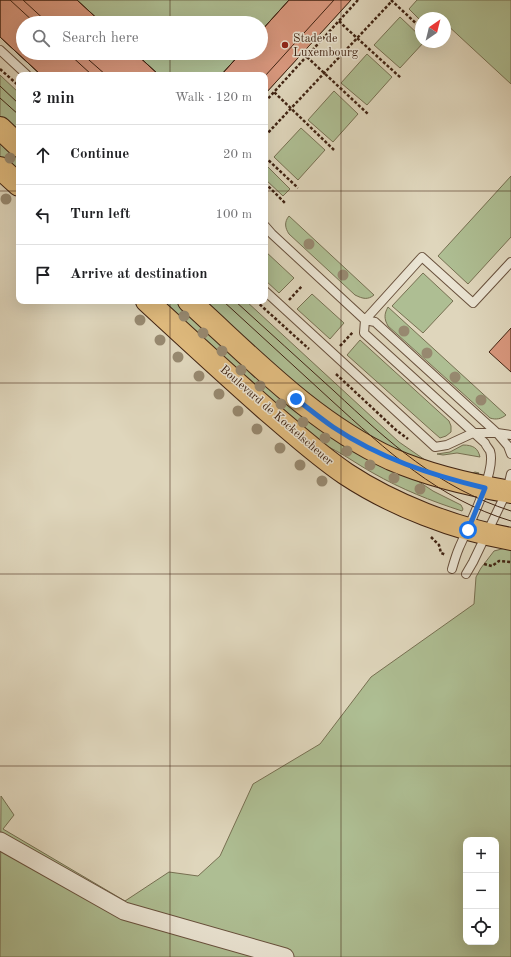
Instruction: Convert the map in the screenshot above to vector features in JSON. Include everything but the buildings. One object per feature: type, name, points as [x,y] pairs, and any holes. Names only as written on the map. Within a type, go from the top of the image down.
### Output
[{"type":"main road","points":[[0,128],[16,143]]},
{"type":"main road","points":[[0,168],[16,182]]},
{"type":"main road","name":"Boulevard de Kockelscheuer","points":[[150,304],[315,452],[347,474],[380,493],[413,509],[477,532],[511,538]]},
{"type":"main road","name":"Boulevard de Kockelscheuer","points":[[192,304],[296,399],[333,427],[370,449],[393,460],[448,479],[485,488],[510,486]]},
{"type":"street","points":[[0,841],[124,911],[285,957]]},
{"type":"lane","points":[[0,50],[24,72]]},
{"type":"lane","points":[[268,229],[365,320],[375,322],[498,433],[508,446],[511,454]]},
{"type":"lane","points":[[466,574],[474,562],[477,532],[490,464],[490,451],[485,443],[364,333],[365,320],[422,257],[473,303],[511,262]]},
{"type":"lane","points":[[268,294],[435,447],[446,445],[473,433],[498,433],[511,435]]},
{"type":"lane","points":[[452,569],[458,549],[477,532],[510,486]]},
{"type":"path","points":[[268,99],[358,0]]},
{"type":"path","points":[[268,133],[392,1],[415,22]]},
{"type":"path","points":[[339,21],[401,78]]},
{"type":"path","points":[[307,57],[368,114]]},
{"type":"path","points":[[0,69],[16,83]]},
{"type":"path","points":[[274,92],[334,150]]},
{"type":"path","points":[[268,160],[298,188]]},
{"type":"path","points":[[268,186],[285,202]]},
{"type":"path","points":[[288,301],[302,286]]},
{"type":"path","points":[[339,347],[353,332]]},
{"type":"green space","name":"Stade de Luxembourg","points":[[0,0],[351,0],[268,91],[268,72],[38,72],[25,60],[268,60],[268,16],[16,16],[16,52],[0,37]]},
{"type":"green space","points":[[417,0],[511,0],[511,84],[451,29],[451,12],[415,12],[415,15],[409,9]]},
{"type":"green space","points":[[400,17],[415,31],[415,48],[418,48],[400,68],[374,45]]},
{"type":"green space","points":[[367,54],[392,77],[367,105],[341,83]]},
{"type":"green space","points":[[0,75],[16,90],[16,134],[0,119]]},
{"type":"green space","points":[[334,91],[358,114],[333,142],[308,120]]},
{"type":"green space","points":[[301,128],[325,150],[298,180],[274,157]]},
{"type":"green space","points":[[0,139],[16,154],[16,171],[0,156]]},
{"type":"green space","points":[[268,167],[290,189],[283,196],[268,182]]},
{"type":"green space","points":[[511,176],[511,237],[468,284],[438,256]]},
{"type":"green space","points":[[289,216],[374,295],[370,298],[365,298],[355,295],[289,234],[286,220]]},
{"type":"green space","points":[[268,254],[294,278],[279,293],[268,283]]},
{"type":"green space","points":[[423,273],[453,301],[423,333],[392,306]]},
{"type":"green space","points":[[312,294],[344,323],[330,339],[297,309]]},
{"type":"green space","points":[[161,304],[181,304],[265,381],[433,491],[461,505],[463,509],[462,511],[428,499],[394,484],[322,444]]},
{"type":"green space","points":[[202,304],[249,304],[399,442],[428,462],[470,474],[475,472],[479,473],[475,476],[428,466],[338,422]]},
{"type":"green space","points":[[388,307],[506,415],[498,419],[490,418],[388,326],[385,316]]},
{"type":"green space","points":[[360,340],[449,421],[451,432],[440,438],[347,355]]},
{"type":"green space","points":[[463,445],[474,448],[478,451],[480,457],[457,453],[443,455],[437,454],[450,452]]},
{"type":"green space","points":[[511,547],[511,957],[0,957],[1,796],[14,815],[3,829],[125,901],[169,872],[198,876],[220,856],[253,784],[320,744],[371,677],[474,604],[476,577],[494,551]]},
{"type":"tram line","points":[[0,86],[16,101]]},
{"type":"tram line","points":[[0,98],[16,112]]},
{"type":"tram line","points":[[226,304],[372,437],[414,471],[460,500],[485,512],[511,521]]},
{"type":"tram line","points":[[238,304],[375,428],[416,462],[460,489],[484,501],[511,511]]},
{"type":"place","name":"Stade de Luxembourg","points":[[285,45]]},
{"type":"route","points":[[296,399],[333,427],[370,449],[393,460],[448,479],[485,488],[468,530]]}]
